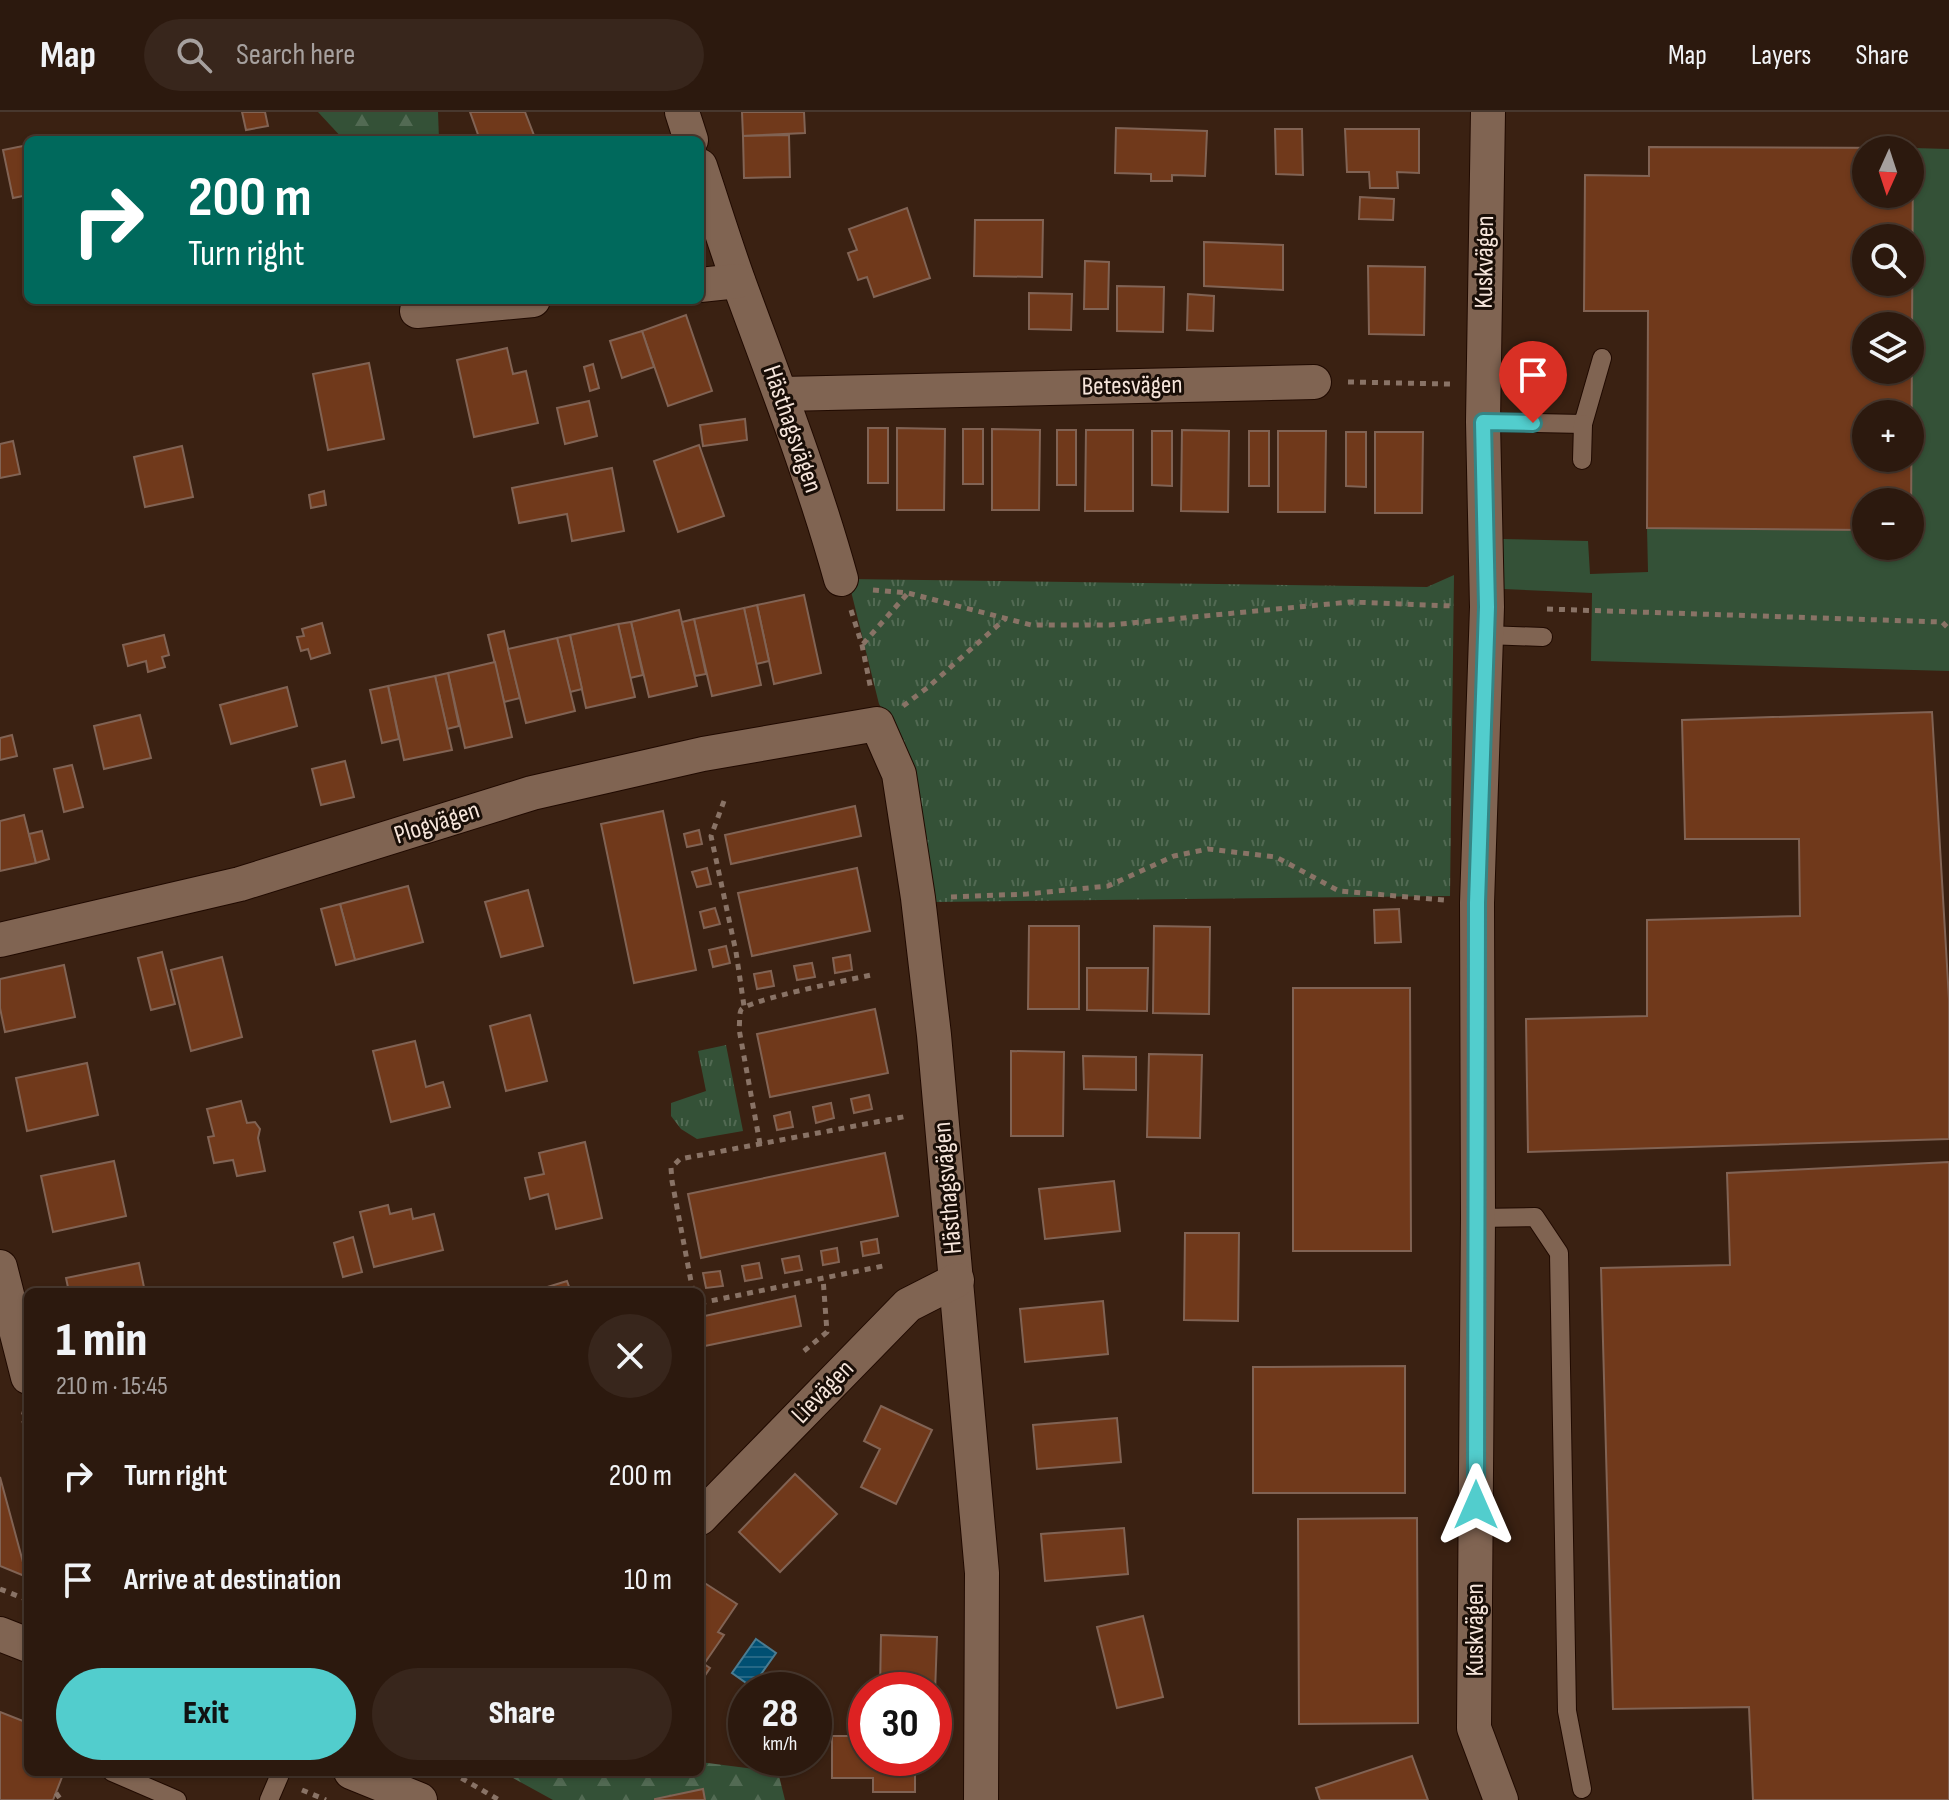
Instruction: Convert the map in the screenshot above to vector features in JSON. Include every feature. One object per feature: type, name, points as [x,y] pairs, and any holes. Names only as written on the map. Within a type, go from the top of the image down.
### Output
[{"type":"street","points":[[682,112],[690,136]]},
{"type":"street","name":"Kuskvägen","points":[[1488,112],[1483,385],[1486,621],[1477,903],[1474,1728],[1501,1800]]},
{"type":"street","name":"Hästhagsvägen","points":[[704,178],[738,281],[782,394],[826,528],[853,590]]},
{"type":"street","points":[[704,285],[738,281]]},
{"type":"street","points":[[417,311],[491,304]]},
{"type":"street","name":"Betesvägen","points":[[782,394],[1314,382]]},
{"type":"street","name":"Hästhagsvägen","points":[[877,724],[899,774],[918,898],[941,1110],[982,1573],[981,1800]]},
{"type":"street","name":"Plogvägen","points":[[0,940],[240,884],[532,793],[703,754],[877,724]]},
{"type":"street","points":[[0,1267],[24,1378]]},
{"type":"street","name":"Lievägen","points":[[704,1514],[908,1305],[957,1280]]},
{"type":"street","points":[[0,1634],[24,1643]]},
{"type":"street","points":[[361,1776],[420,1800]]},
{"type":"lane","points":[[1582,460],[1583,424],[1602,358]]},
{"type":"lane","points":[[1483,422],[1583,424]]},
{"type":"lane","points":[[1486,621],[1543,637]]},
{"type":"lane","points":[[1478,1218],[1535,1217],[1559,1253],[1567,1711],[1580,1796]]},
{"type":"lane","points":[[121,1776],[177,1800]]},
{"type":"lane","points":[[269,1800],[279,1776]]},
{"type":"path","points":[[1314,382],[1483,385]]},
{"type":"path","points":[[1005,619],[927,688],[877,724],[853,590],[908,593],[1031,625],[1110,625],[1350,602],[1486,621],[1942,622],[1949,629]]},
{"type":"path","points":[[862,645],[908,593]]},
{"type":"path","points":[[724,801],[711,836],[736,952],[744,1006]]},
{"type":"path","points":[[918,898],[1027,894],[1108,886],[1174,856],[1208,849],[1276,857],[1339,891],[1477,903]]},
{"type":"path","points":[[760,1144],[739,1029],[740,1011],[744,1006],[765,999],[871,975]]},
{"type":"path","points":[[692,1288],[671,1168],[680,1159],[941,1110]]},
{"type":"path","points":[[704,1302],[883,1266]]},
{"type":"path","points":[[804,1351],[827,1332],[823,1278]]},
{"type":"path","points":[[0,1589],[24,1598]]},
{"type":"path","points":[[458,1776],[499,1800]]},
{"type":"path","points":[[56,1793],[61,1800]]},
{"type":"green space","points":[[318,112],[438,112],[439,136],[340,136]]},
{"type":"green space","points":[[1924,148],[1949,149],[1949,671],[1591,661],[1592,593],[1503,589],[1503,539],[1588,541],[1590,574],[1648,572],[1647,528],[1852,530],[1852,560],[1924,560],[1924,488],[1910,488],[1911,472],[1924,472],[1924,400],[1911,400],[1911,384],[1924,384],[1924,312],[1912,312],[1912,296],[1924,296],[1924,224],[1912,224],[1913,208],[1924,208]]},
{"type":"green space","points":[[1454,575],[1450,896],[936,902],[909,753],[879,704],[848,579],[1427,587]]},
{"type":"green space","points":[[726,1045],[743,1131],[697,1139],[681,1129],[671,1116],[671,1103],[706,1091],[698,1051]]},
{"type":"green space","points":[[704,1763],[728,1766],[728,1776],[779,1776],[785,1800],[553,1800],[509,1776],[704,1776]]},
{"type":"water","points":[[756,1639],[776,1653],[763,1672],[733,1672]]},
{"type":"building","points":[[242,112],[265,112],[268,126],[246,130]]},
{"type":"building","points":[[470,112],[525,112],[534,136],[479,136]]},
{"type":"building","points":[[742,112],[804,112],[805,133],[743,136]]},
{"type":"building","points":[[1116,128],[1207,131],[1205,176],[1172,175],[1172,181],[1151,181],[1151,174],[1115,173]]},
{"type":"building","points":[[1275,129],[1302,129],[1303,175],[1276,174]]},
{"type":"building","points":[[1345,129],[1419,129],[1419,173],[1397,172],[1398,188],[1370,188],[1369,172],[1347,172]]},
{"type":"building","points":[[789,135],[790,177],[744,178],[743,136]]},
{"type":"building","points":[[24,146],[24,196],[13,198],[3,150]]},
{"type":"building","points":[[1649,147],[1852,148],[1852,208],[1913,208],[1913,224],[1852,224],[1852,296],[1912,296],[1912,312],[1852,312],[1852,384],[1912,384],[1912,400],[1852,400],[1852,472],[1911,472],[1911,488],[1852,488],[1852,530],[1647,528],[1648,311],[1584,311],[1585,175],[1649,176]]},
{"type":"building","points":[[1360,197],[1394,199],[1393,220],[1359,219]]},
{"type":"building","points":[[907,208],[930,278],[874,297],[867,277],[858,280],[848,253],[857,250],[849,229]]},
{"type":"building","points":[[975,220],[1043,220],[1042,277],[974,276]]},
{"type":"building","points":[[1204,242],[1283,245],[1283,290],[1204,286]]},
{"type":"building","points":[[1085,261],[1109,262],[1108,309],[1084,309]]},
{"type":"building","points":[[1368,266],[1425,267],[1424,335],[1369,334]]},
{"type":"building","points":[[1117,286],[1164,287],[1163,332],[1117,331]]},
{"type":"building","points":[[1029,293],[1072,294],[1071,330],[1029,329]]},
{"type":"building","points":[[1188,294],[1214,296],[1213,331],[1187,330]]},
{"type":"building","points":[[686,315],[712,391],[668,406],[642,331]]},
{"type":"building","points":[[642,331],[654,367],[622,378],[610,341]]},
{"type":"building","points":[[507,348],[513,374],[526,371],[538,423],[474,437],[457,360]]},
{"type":"building","points":[[369,363],[384,439],[328,450],[313,374]]},
{"type":"building","points":[[593,364],[599,388],[590,391],[584,367]]},
{"type":"building","points":[[589,401],[597,436],[565,444],[557,408]]},
{"type":"building","points":[[745,419],[747,440],[703,446],[700,425]]},
{"type":"building","points":[[868,428],[888,428],[888,483],[868,483]]},
{"type":"building","points":[[897,428],[945,429],[944,510],[897,510]]},
{"type":"building","points":[[963,429],[983,429],[983,484],[963,484]]},
{"type":"building","points":[[992,429],[1040,430],[1039,510],[992,510]]},
{"type":"building","points":[[1057,430],[1076,430],[1076,485],[1057,485]]},
{"type":"building","points":[[1086,430],[1133,430],[1133,511],[1085,511]]},
{"type":"building","points":[[1182,430],[1229,431],[1228,512],[1181,511]]},
{"type":"building","points":[[1152,431],[1172,431],[1172,486],[1152,485]]},
{"type":"building","points":[[1249,431],[1269,431],[1269,486],[1249,486]]},
{"type":"building","points":[[1278,431],[1326,431],[1325,512],[1278,512]]},
{"type":"building","points":[[1346,432],[1366,432],[1366,487],[1346,486]]},
{"type":"building","points":[[1375,432],[1423,432],[1422,513],[1375,513]]},
{"type":"building","points":[[13,441],[20,474],[0,478],[0,444]]},
{"type":"building","points":[[699,445],[724,516],[678,532],[654,461]]},
{"type":"building","points":[[182,446],[193,497],[145,507],[134,457]]},
{"type":"building","points":[[612,468],[624,531],[572,541],[567,514],[519,523],[512,488]]},
{"type":"building","points":[[324,491],[326,505],[311,508],[309,495]]},
{"type":"building","points":[[804,595],[821,673],[774,684],[757,605]]},
{"type":"building","points":[[757,605],[769,661],[756,664],[744,608]]},
{"type":"building","points":[[744,608],[761,685],[712,696],[694,619]]},
{"type":"building","points":[[679,610],[697,686],[649,697],[631,622]]},
{"type":"building","points":[[694,619],[706,674],[695,676],[682,622]]},
{"type":"building","points":[[631,622],[643,675],[630,678],[618,624]]},
{"type":"building","points":[[322,623],[330,653],[311,659],[308,649],[301,651],[297,637],[304,636],[302,629]]},
{"type":"building","points":[[618,624],[635,697],[586,708],[570,635]]},
{"type":"building","points":[[504,631],[520,698],[504,702],[488,635]]},
{"type":"building","points":[[164,635],[169,655],[162,657],[165,667],[148,672],[146,661],[128,666],[123,645]]},
{"type":"building","points":[[570,635],[582,689],[570,692],[557,638]]},
{"type":"building","points":[[557,638],[575,711],[526,723],[508,649]]},
{"type":"building","points":[[495,662],[512,737],[465,748],[448,673]]},
{"type":"building","points":[[448,673],[459,726],[447,729],[435,676]]},
{"type":"building","points":[[435,676],[452,750],[404,760],[388,686]]},
{"type":"building","points":[[388,686],[399,739],[382,743],[370,690]]},
{"type":"building","points":[[287,687],[297,726],[231,744],[220,705]]},
{"type":"building","points":[[1932,712],[1949,999],[1949,1139],[1528,1152],[1526,1019],[1647,1016],[1647,920],[1800,916],[1799,839],[1685,839],[1682,720]]},
{"type":"building","points":[[140,715],[151,758],[104,769],[94,726]]},
{"type":"building","points":[[12,735],[17,756],[0,760],[0,738]]},
{"type":"building","points":[[345,761],[354,797],[321,805],[312,769]]},
{"type":"building","points":[[72,765],[83,807],[64,812],[54,769]]},
{"type":"building","points":[[855,806],[861,836],[731,864],[725,835]]},
{"type":"building","points":[[663,811],[696,970],[634,983],[601,824]]},
{"type":"building","points":[[24,815],[36,863],[0,871],[0,821]]},
{"type":"building","points":[[699,830],[702,844],[687,847],[684,834]]},
{"type":"building","points":[[42,831],[49,859],[36,863],[29,834]]},
{"type":"building","points":[[707,868],[711,884],[697,887],[692,872]]},
{"type":"building","points":[[857,868],[870,931],[752,956],[738,893]]},
{"type":"building","points":[[408,886],[423,942],[355,960],[340,904]]},
{"type":"building","points":[[528,890],[543,946],[501,957],[485,902]]},
{"type":"building","points":[[340,904],[355,960],[336,965],[321,909]]},
{"type":"building","points":[[715,908],[720,924],[704,928],[700,912]]},
{"type":"building","points":[[1399,909],[1401,942],[1375,943],[1374,910]]},
{"type":"building","points":[[1029,926],[1079,926],[1079,1009],[1028,1009]]},
{"type":"building","points":[[1154,926],[1210,927],[1209,1014],[1153,1013]]},
{"type":"building","points":[[726,946],[730,963],[713,967],[709,950]]},
{"type":"building","points":[[162,952],[175,1004],[151,1010],[138,958]]},
{"type":"building","points":[[850,955],[852,970],[835,973],[833,958]]},
{"type":"building","points":[[222,957],[242,1037],[191,1051],[171,970]]},
{"type":"building","points":[[812,963],[815,977],[797,980],[794,966]]},
{"type":"building","points":[[64,965],[75,1017],[5,1032],[0,1008],[0,979]]},
{"type":"building","points":[[1087,968],[1148,968],[1147,1011],[1087,1010]]},
{"type":"building","points":[[771,971],[774,986],[757,989],[754,974]]},
{"type":"building","points":[[1293,988],[1410,988],[1411,1251],[1293,1251]]},
{"type":"building","points":[[875,1009],[888,1073],[770,1097],[757,1034]]},
{"type":"building","points":[[530,1015],[547,1081],[506,1091],[490,1026]]},
{"type":"building","points":[[415,1041],[426,1087],[443,1082],[450,1107],[391,1122],[373,1051]]},
{"type":"building","points":[[1011,1051],[1064,1052],[1063,1136],[1011,1136]]},
{"type":"building","points":[[1149,1054],[1202,1055],[1200,1138],[1147,1137]]},
{"type":"building","points":[[1083,1056],[1136,1057],[1136,1090],[1084,1089]]},
{"type":"building","points":[[87,1063],[98,1115],[27,1131],[16,1078]]},
{"type":"building","points":[[869,1095],[872,1109],[854,1113],[851,1099]]},
{"type":"building","points":[[241,1101],[247,1123],[255,1122],[260,1129],[258,1138],[265,1171],[237,1176],[233,1160],[214,1163],[208,1137],[214,1136],[207,1109]]},
{"type":"building","points":[[831,1103],[834,1118],[816,1123],[813,1107]]},
{"type":"building","points":[[790,1112],[793,1127],[777,1130],[774,1116]]},
{"type":"building","points":[[585,1142],[602,1218],[556,1229],[548,1194],[530,1199],[525,1178],[544,1174],[539,1153]]},
{"type":"building","points":[[885,1153],[898,1216],[701,1258],[688,1194]]},
{"type":"building","points":[[114,1161],[126,1216],[53,1232],[41,1176]]},
{"type":"building","points":[[1949,1162],[1949,1800],[1753,1800],[1749,1707],[1613,1709],[1601,1268],[1730,1265],[1727,1173]]},
{"type":"building","points":[[1114,1181],[1120,1231],[1045,1239],[1039,1189]]},
{"type":"building","points":[[388,1205],[390,1214],[411,1209],[413,1219],[434,1214],[443,1250],[374,1267],[360,1212]]},
{"type":"building","points":[[1185,1233],[1239,1233],[1238,1321],[1184,1320]]},
{"type":"building","points":[[353,1237],[362,1272],[343,1277],[334,1243]]},
{"type":"building","points":[[877,1239],[879,1253],[863,1256],[861,1242]]},
{"type":"building","points":[[837,1248],[839,1262],[823,1265],[821,1251]]},
{"type":"building","points":[[799,1256],[802,1270],[785,1273],[782,1259]]},
{"type":"building","points":[[139,1263],[144,1288],[68,1288],[66,1278]]},
{"type":"building","points":[[759,1263],[762,1278],[745,1281],[742,1266]]},
{"type":"building","points":[[720,1271],[723,1286],[706,1288],[703,1273]]},
{"type":"building","points":[[567,1281],[570,1288],[544,1288]]},
{"type":"building","points":[[795,1296],[801,1326],[704,1346],[704,1316]]},
{"type":"building","points":[[1103,1301],[1108,1354],[1025,1362],[1020,1309]]},
{"type":"building","points":[[1405,1366],[1405,1493],[1253,1493],[1253,1367]]},
{"type":"building","points":[[881,1406],[932,1430],[896,1504],[861,1487],[880,1449],[864,1441]]},
{"type":"building","points":[[1117,1418],[1121,1462],[1037,1469],[1033,1425]]},
{"type":"building","points":[[795,1474],[837,1514],[780,1572],[739,1532]]},
{"type":"building","points":[[0,1477],[24,1576],[0,1566]]},
{"type":"building","points":[[1417,1518],[1418,1723],[1299,1724],[1298,1519]]},
{"type":"building","points":[[1124,1528],[1128,1574],[1045,1581],[1041,1534]]},
{"type":"building","points":[[704,1583],[737,1604],[718,1632],[724,1635],[704,1664]]},
{"type":"building","points":[[1143,1616],[1163,1697],[1117,1708],[1097,1627]]},
{"type":"building","points":[[881,1635],[937,1637],[936,1672],[880,1672]]},
{"type":"building","points":[[0,1712],[24,1721],[24,1776],[62,1776],[53,1800],[0,1800]]},
{"type":"building","points":[[832,1736],[848,1736],[848,1776],[915,1776],[915,1792],[873,1792],[873,1778],[832,1776]]},
{"type":"building","points":[[1412,1756],[1428,1800],[1320,1800],[1316,1788]]},
{"type":"building","points":[[703,1789],[705,1800],[655,1800],[655,1799]]},
{"type":"route","points":[[1476,1505],[1477,903],[1487,607],[1483,422],[1533,423]]}]
